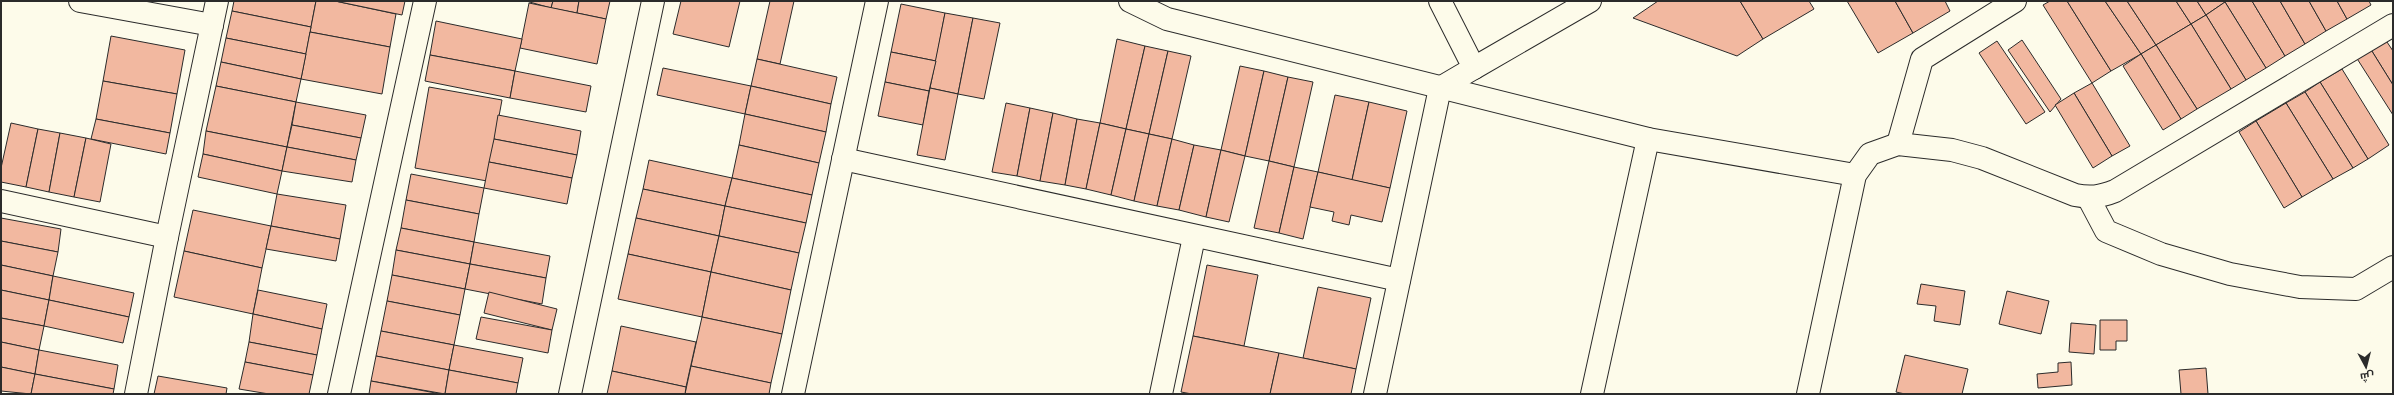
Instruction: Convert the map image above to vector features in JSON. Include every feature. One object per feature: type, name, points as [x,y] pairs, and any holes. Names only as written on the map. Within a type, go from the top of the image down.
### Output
[{"type":"street","points":[[80,1],[212,25]]},
{"type":"street","points":[[136,394],[167,237],[217,1]]},
{"type":"street","points":[[339,394],[425,1]]},
{"type":"street","points":[[570,394],[653,1]]},
{"type":"street","points":[[792,394],[877,1]]},
{"type":"street","points":[[1130,1],[1167,19],[1301,51],[1440,88],[1648,139],[1855,175]]},
{"type":"street","points":[[1440,1],[1474,68]]},
{"type":"street","points":[[1375,394],[1440,88],[1590,1]]},
{"type":"street","points":[[1898,144],[1922,59],[2015,1]]},
{"type":"street","points":[[1808,394],[1855,175],[1870,154],[1898,144],[1952,150],[1982,158],[2075,195],[2088,197],[2102,196],[2115,191],[2393,25]]},
{"type":"street","points":[[1592,394],[1648,139]]},
{"type":"street","points":[[842,159],[1398,280]]},
{"type":"street","points":[[2088,197],[2106,231],[2161,254],[2230,274],[2300,287],[2356,289],[2393,267]]},
{"type":"street","points":[[1,202],[167,237]]},
{"type":"street","points":[[1161,394],[1194,236]]},
{"type":"building","points":[[234,1],[316,1],[311,27],[232,11]]},
{"type":"building","points":[[316,1],[335,1],[396,14],[390,47],[310,32]]},
{"type":"building","points":[[335,1],[405,1],[402,15]]},
{"type":"building","points":[[526,1],[553,1],[551,8]]},
{"type":"building","points":[[553,1],[579,1],[577,13],[551,8]]},
{"type":"building","points":[[579,1],[610,1],[606,19],[577,13]]},
{"type":"building","points":[[681,1],[740,1],[729,47],[673,34]]},
{"type":"building","points":[[770,1],[794,1],[780,64],[757,59]]},
{"type":"building","points":[[1658,1],[1740,1],[1763,39],[1737,56],[1633,18]]},
{"type":"building","points":[[1740,1],[1809,1],[1814,9],[1763,39]]},
{"type":"building","points":[[1847,1],[1895,1],[1913,33],[1878,53]]},
{"type":"building","points":[[1895,1],[1945,1],[1950,11],[1913,33]]},
{"type":"building","points":[[2050,1],[2067,1],[2111,71],[2092,83],[2043,5]]},
{"type":"building","points":[[2067,1],[2105,1],[2141,54],[2111,71]]},
{"type":"building","points":[[2105,1],[2127,1],[2156,45],[2141,54]]},
{"type":"building","points":[[2127,1],[2176,1],[2191,24],[2156,45]]},
{"type":"building","points":[[2176,1],[2197,1],[2206,15],[2191,24]]},
{"type":"building","points":[[2197,1],[2225,1],[2225,2],[2206,15]]},
{"type":"building","points":[[2252,1],[2285,56],[2266,68],[2225,2]]},
{"type":"building","points":[[2252,1],[2280,1],[2305,44],[2285,56]]},
{"type":"building","points":[[2280,1],[2309,1],[2326,31],[2305,44]]},
{"type":"building","points":[[2309,1],[2337,1],[2347,19],[2326,31]]},
{"type":"building","points":[[2337,1],[2369,1],[2371,5],[2347,19]]},
{"type":"building","points":[[2225,2],[2266,68],[2246,80],[2206,15]]},
{"type":"building","points":[[529,3],[606,19],[597,64],[520,48]]},
{"type":"building","points":[[901,4],[945,13],[936,61],[891,52]]},
{"type":"building","points":[[232,11],[311,27],[306,54],[226,38]]},
{"type":"building","points":[[945,13],[973,18],[958,94],[930,88]]},
{"type":"building","points":[[2206,15],[2246,80],[2231,89],[2191,24]]},
{"type":"building","points":[[973,18],[1000,23],[984,99],[958,94]]},
{"type":"building","points":[[436,21],[522,39],[515,71],[430,55]]},
{"type":"building","points":[[2191,24],[2231,89],[2197,109],[2156,45]]},
{"type":"building","points":[[310,32],[390,47],[382,94],[301,79]]},
{"type":"building","points":[[111,36],[185,50],[177,94],[103,81]]},
{"type":"building","points":[[226,38],[306,54],[301,79],[221,62]]},
{"type":"building","points":[[1117,39],[1145,46],[1126,129],[1100,123]]},
{"type":"building","points":[[2385,39],[2393,51],[2393,85],[2370,48]]},
{"type":"building","points":[[2022,40],[2061,99],[2050,112],[2008,50]]},
{"type":"building","points":[[1997,41],[2045,112],[2026,124],[1979,53]]},
{"type":"building","points":[[2156,45],[2197,109],[2181,119],[2141,54]]},
{"type":"building","points":[[1145,46],[1168,51],[1149,134],[1126,129]]},
{"type":"building","points":[[2370,48],[2393,85],[2393,115],[2356,57]]},
{"type":"building","points":[[1168,51],[1191,56],[1172,139],[1149,134]]},
{"type":"building","points":[[891,52],[936,61],[929,91],[885,82]]},
{"type":"building","points":[[2141,54],[2181,119],[2163,130],[2123,66]]},
{"type":"building","points":[[430,55],[515,71],[510,98],[425,81]]},
{"type":"building","points":[[757,59],[837,77],[831,104],[751,86]]},
{"type":"building","points":[[221,62],[301,79],[296,102],[216,86]]},
{"type":"building","points":[[1240,66],[1264,71],[1245,156],[1221,150]]},
{"type":"building","points":[[663,68],[751,86],[745,114],[657,95]]},
{"type":"building","points":[[2342,69],[2389,145],[2368,159],[2320,82]]},
{"type":"building","points":[[515,71],[591,86],[586,112],[510,98]]},
{"type":"building","points":[[1264,71],[1288,77],[1269,161],[1245,156]]},
{"type":"building","points":[[1288,77],[1313,82],[1294,167],[1269,161]]},
{"type":"building","points":[[103,81],[177,94],[170,133],[96,119]]},
{"type":"building","points":[[885,82],[929,91],[923,125],[878,116]]},
{"type":"building","points":[[2320,82],[2368,159],[2353,168],[2305,92]]},
{"type":"building","points":[[2092,83],[2130,146],[2112,156],[2074,93]]},
{"type":"building","points":[[216,86],[296,102],[287,147],[206,131]]},
{"type":"building","points":[[751,86],[831,104],[826,132],[745,114]]},
{"type":"building","points":[[429,87],[502,100],[487,181],[415,168]]},
{"type":"building","points":[[930,88],[958,94],[945,160],[917,155]]},
{"type":"building","points":[[2305,92],[2353,168],[2333,179],[2286,103]]},
{"type":"building","points":[[2074,93],[2112,156],[2093,168],[2055,105]]},
{"type":"building","points":[[1335,95],[1369,102],[1352,180],[1318,172]]},
{"type":"building","points":[[296,102],[366,115],[361,138],[292,125]]},
{"type":"building","points":[[1369,102],[1407,111],[1390,188],[1352,180]]},
{"type":"building","points":[[1006,103],[1030,108],[1017,176],[992,172]]},
{"type":"building","points":[[2286,103],[2333,179],[2302,197],[2256,121]]},
{"type":"building","points":[[1030,108],[1053,113],[1040,181],[1017,176]]},
{"type":"building","points":[[1053,113],[1077,119],[1065,185],[1040,181]]},
{"type":"building","points":[[745,114],[826,132],[819,163],[739,145]]},
{"type":"building","points":[[498,115],[581,131],[577,155],[494,139]]},
{"type":"building","points":[[96,119],[170,133],[166,154],[91,139]]},
{"type":"building","points":[[1077,119],[1100,123],[1086,189],[1065,185]]},
{"type":"building","points":[[2256,121],[2302,197],[2284,208],[2239,132]]},
{"type":"building","points":[[11,123],[38,129],[26,187],[1,182],[1,168]]},
{"type":"building","points":[[1100,123],[1126,129],[1111,195],[1086,189]]},
{"type":"building","points":[[292,125],[361,138],[356,160],[287,147]]},
{"type":"building","points":[[38,129],[60,133],[49,192],[26,187]]},
{"type":"building","points":[[1126,129],[1149,134],[1134,201],[1111,195]]},
{"type":"building","points":[[206,131],[287,147],[282,171],[203,154]]},
{"type":"building","points":[[60,133],[86,138],[74,197],[49,192]]},
{"type":"building","points":[[1149,134],[1172,139],[1157,206],[1134,201]]},
{"type":"building","points":[[86,138],[111,144],[100,202],[74,197]]},
{"type":"building","points":[[494,139],[577,155],[572,178],[489,162]]},
{"type":"building","points":[[1172,139],[1194,145],[1179,210],[1157,206]]},
{"type":"building","points":[[739,145],[819,163],[812,195],[732,178]]},
{"type":"building","points":[[1194,145],[1221,150],[1206,217],[1179,210]]},
{"type":"building","points":[[287,147],[356,160],[352,182],[282,171]]},
{"type":"building","points":[[1221,150],[1245,156],[1229,222],[1206,217]]},
{"type":"building","points":[[203,154],[282,171],[277,194],[198,177]]},
{"type":"building","points":[[649,160],[732,178],[725,206],[643,189]]},
{"type":"building","points":[[1269,161],[1294,167],[1279,233],[1254,228]]},
{"type":"building","points":[[489,162],[572,178],[567,204],[484,188]]},
{"type":"building","points":[[1294,167],[1318,172],[1303,239],[1279,233]]},
{"type":"building","points":[[1318,172],[1390,188],[1382,222],[1351,215],[1349,225],[1332,221],[1334,212],[1310,207]]},
{"type":"building","points":[[411,174],[484,188],[479,214],[406,200]]},
{"type":"building","points":[[732,178],[812,195],[806,223],[725,206]]},
{"type":"building","points":[[643,189],[725,206],[719,236],[636,218]]},
{"type":"building","points":[[277,194],[346,205],[340,239],[271,226]]},
{"type":"building","points":[[406,200],[479,214],[474,242],[401,228]]},
{"type":"building","points":[[725,206],[806,223],[799,253],[719,236]]},
{"type":"building","points":[[193,210],[271,226],[262,268],[184,251]]},
{"type":"building","points":[[1,218],[61,229],[58,252],[1,241]]},
{"type":"building","points":[[636,218],[719,236],[711,272],[628,254]]},
{"type":"building","points":[[271,226],[340,239],[336,261],[266,249]]},
{"type":"building","points":[[401,228],[474,242],[470,264],[396,250]]},
{"type":"building","points":[[719,236],[799,253],[791,290],[711,272]]},
{"type":"building","points":[[1,241],[58,252],[53,276],[1,265]]},
{"type":"building","points":[[474,242],[550,256],[546,278],[470,264]]},
{"type":"building","points":[[396,250],[470,264],[465,289],[392,275]]},
{"type":"building","points":[[184,251],[262,268],[253,314],[174,297]]},
{"type":"building","points":[[628,254],[711,272],[702,317],[618,299]]},
{"type":"building","points":[[470,264],[546,278],[542,304],[465,289]]},
{"type":"building","points":[[1,265],[53,276],[49,300],[1,290]]},
{"type":"building","points":[[1207,265],[1258,275],[1244,346],[1193,336]]},
{"type":"building","points":[[711,272],[791,290],[782,334],[702,317]]},
{"type":"building","points":[[392,275],[465,289],[460,315],[387,301]]},
{"type":"building","points":[[53,276],[134,293],[129,317],[49,300]]},
{"type":"building","points":[[1921,284],[1965,291],[1960,325],[1934,321],[1936,306],[1917,304]]},
{"type":"building","points":[[1318,287],[1371,298],[1356,369],[1303,358]]},
{"type":"building","points":[[1,290],[49,300],[44,326],[1,318]]},
{"type":"building","points":[[258,290],[327,304],[322,329],[253,314]]},
{"type":"building","points":[[2007,291],[2049,301],[2041,334],[1999,324]]},
{"type":"building","points":[[489,292],[557,309],[552,330],[484,313]]},
{"type":"building","points":[[49,300],[129,317],[123,343],[44,326]]},
{"type":"building","points":[[387,301],[460,315],[454,345],[381,331]]},
{"type":"building","points":[[253,314],[322,329],[317,355],[249,342]]},
{"type":"building","points":[[481,317],[552,330],[548,353],[476,339]]},
{"type":"building","points":[[702,317],[782,334],[771,383],[691,366]]},
{"type":"building","points":[[1,318],[44,326],[39,350],[1,342]]},
{"type":"building","points":[[2100,320],[2127,320],[2127,341],[2116,341],[2116,350],[2100,350]]},
{"type":"building","points":[[2071,323],[2096,325],[2094,354],[2069,352]]},
{"type":"building","points":[[621,326],[696,342],[686,387],[612,371]]},
{"type":"building","points":[[381,331],[454,345],[449,370],[376,356]]},
{"type":"building","points":[[1193,336],[1279,353],[1270,394],[1192,394],[1181,392]]},
{"type":"building","points":[[1,342],[39,350],[35,374],[1,367]]},
{"type":"building","points":[[249,342],[317,355],[313,375],[245,362]]},
{"type":"building","points":[[454,345],[523,358],[518,383],[449,370]]},
{"type":"building","points":[[39,350],[118,365],[114,389],[35,374]]},
{"type":"building","points":[[1279,353],[1356,369],[1351,394],[1270,394]]},
{"type":"building","points":[[1905,355],[1968,369],[1962,394],[1905,394],[1896,392]]},
{"type":"building","points":[[376,356],[449,370],[445,394],[371,381]]},
{"type":"building","points":[[245,362],[313,375],[309,394],[269,394],[239,389]]},
{"type":"building","points":[[2071,362],[2072,385],[2038,388],[2037,374],[2058,372],[2058,363]]},
{"type":"building","points":[[691,366],[771,383],[769,394],[685,394]]},
{"type":"building","points":[[1,367],[35,374],[31,394],[1,391]]},
{"type":"building","points":[[2206,368],[2208,394],[2181,394],[2179,370]]},
{"type":"building","points":[[449,370],[518,383],[516,394],[445,394]]},
{"type":"building","points":[[612,371],[686,387],[685,394],[607,394]]},
{"type":"building","points":[[35,374],[114,389],[113,394],[31,394]]},
{"type":"building","points":[[158,376],[227,388],[226,394],[154,394]]},
{"type":"building","points":[[371,381],[441,394],[369,394]]}]
